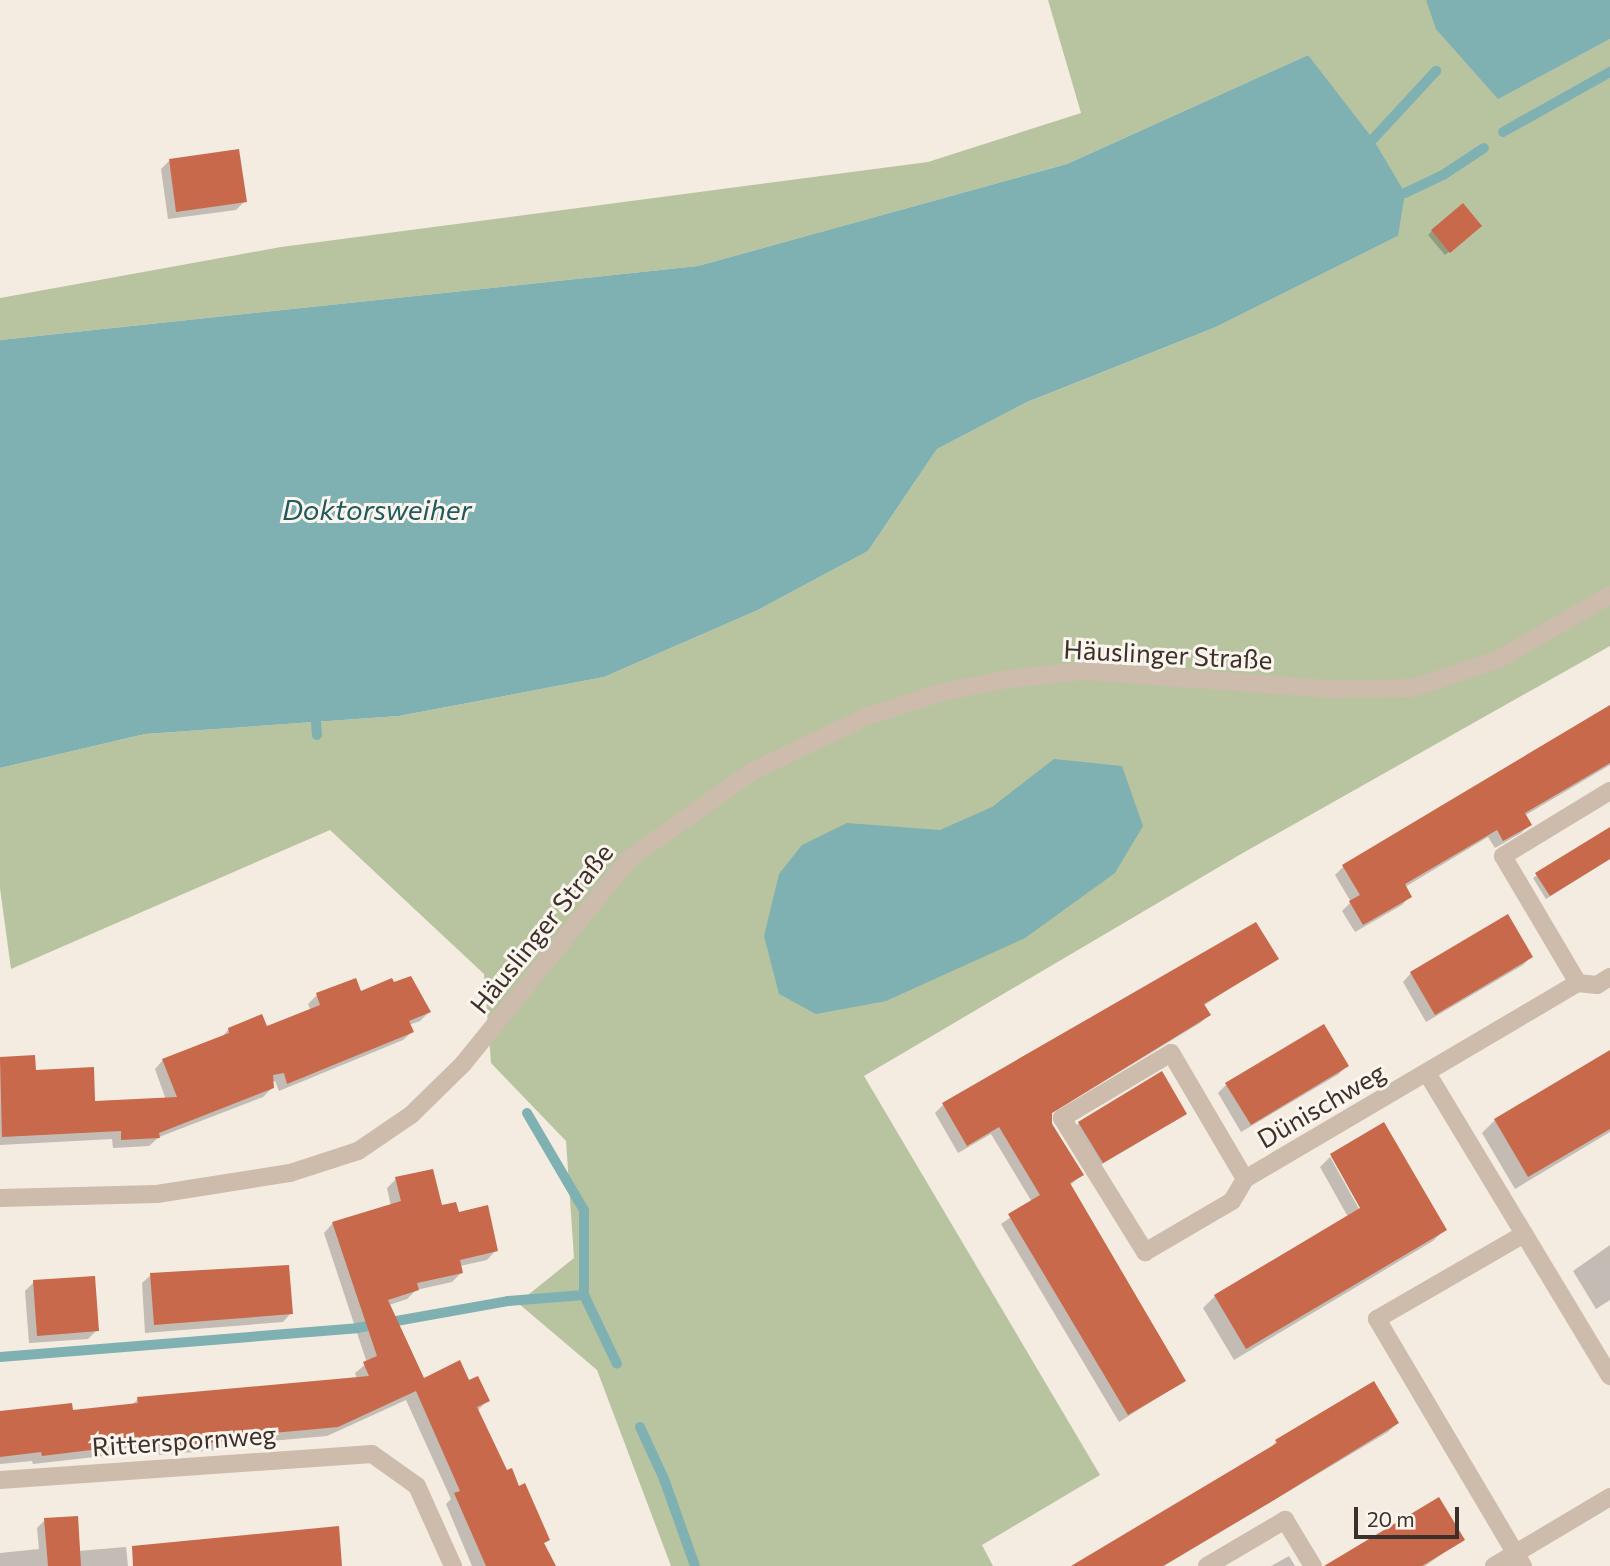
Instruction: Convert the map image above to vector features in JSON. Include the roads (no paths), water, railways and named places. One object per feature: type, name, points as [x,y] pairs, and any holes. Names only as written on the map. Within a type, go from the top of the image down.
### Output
[{"type":"street","name":"Häuslinger Straße","points":[[0,1198],[157,1194],[290,1173],[358,1151],[411,1115],[463,1065],[629,859],[754,771],[865,717],[939,693],[1008,679],[1084,671],[1329,689],[1413,688],[1499,659],[1610,594]]},
{"type":"street","points":[[1610,791],[1503,856],[1578,983],[1597,985],[1610,977]]},
{"type":"street","name":"Dünischweg","points":[[1245,1179],[1171,1054],[1062,1118],[1145,1252],[1232,1201],[1245,1179],[1578,983]]},
{"type":"street","points":[[1425,1074],[1610,1376]]},
{"type":"street","points":[[1519,1560],[1377,1319],[1524,1234]]},
{"type":"street","name":"Ritterspornweg","points":[[0,1480],[372,1454],[417,1486],[453,1566]]},
{"type":"street","points":[[1494,1566],[1519,1560],[1610,1497]]},
{"type":"street","points":[[1207,1566],[1285,1520],[1313,1566]]},
{"type":"water","points":[[1426,0],[1610,0],[1610,39],[1498,99],[1436,29]]},
{"type":"water","name":"Doktorsweiher","points":[[1308,55],[1373,139],[1405,193],[1398,236],[1216,327],[1027,402],[937,449],[868,551],[758,610],[604,677],[399,716],[145,734],[0,768],[0,340],[698,266],[1067,164]]},
{"type":"water","points":[[1054,759],[1122,766],[1143,826],[1115,873],[1025,938],[886,1001],[816,1014],[779,994],[764,936],[779,874],[802,845],[847,823],[940,830],[992,807]]},
{"type":"waterway","points":[[1373,139],[1436,71]]},
{"type":"waterway","points":[[1503,132],[1610,72]]},
{"type":"waterway","points":[[1405,193],[1443,175],[1484,148]]},
{"type":"waterway","points":[[316,722],[317,735]]},
{"type":"waterway","points":[[527,1113],[584,1210],[584,1295],[617,1364]]},
{"type":"waterway","points":[[0,1357],[357,1328],[508,1301],[584,1295]]},
{"type":"waterway","points":[[640,1427],[664,1479],[695,1566]]}]
